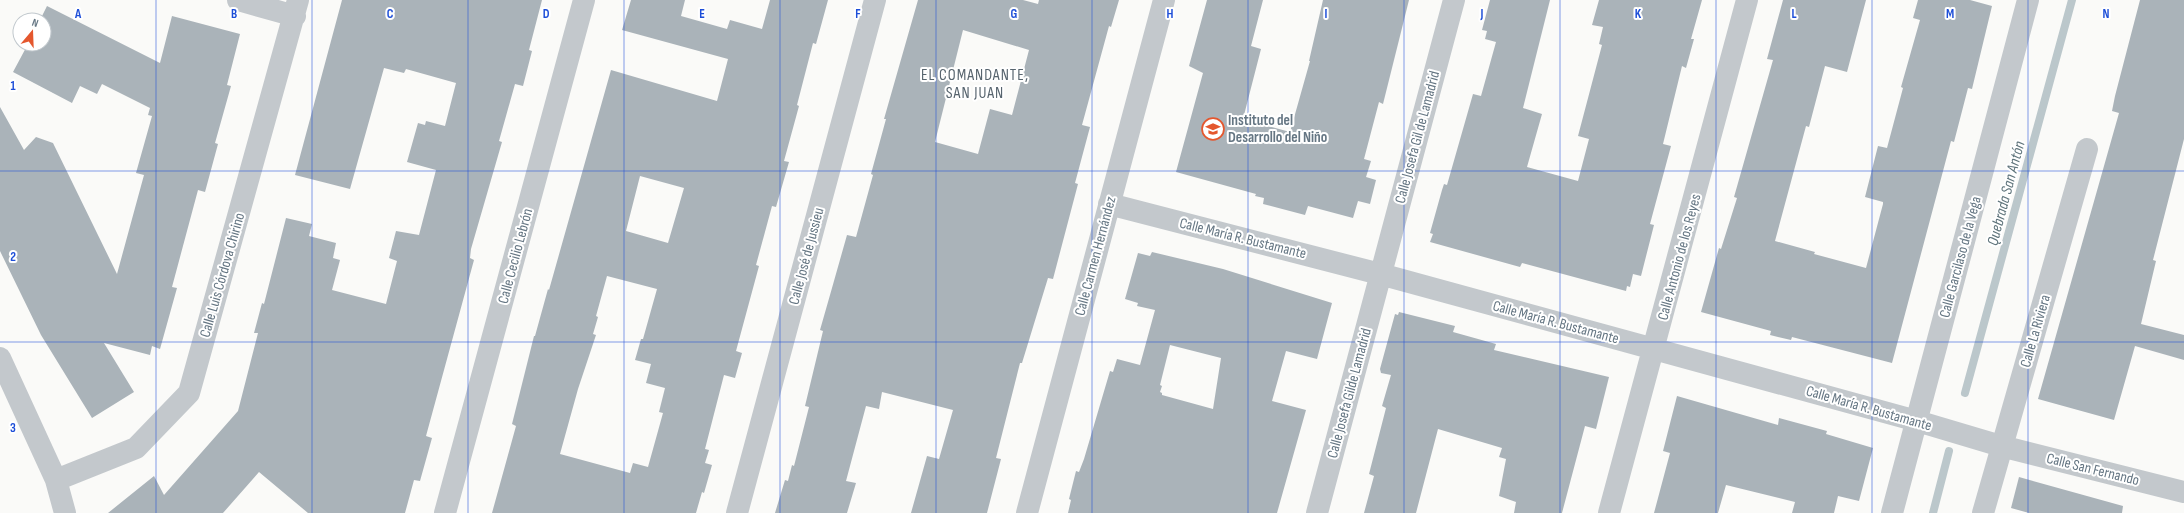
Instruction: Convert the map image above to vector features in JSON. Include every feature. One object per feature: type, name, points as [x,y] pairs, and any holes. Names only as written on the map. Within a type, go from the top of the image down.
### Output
[{"type":"street","points":[[238,0],[297,8]]},
{"type":"street","name":"Calle Cecilio Lebrón","points":[[445,513],[584,0]]},
{"type":"street","name":"Calle José de Jussieu","points":[[737,513],[875,0]]},
{"type":"street","name":"Calle Carmen Hernández","points":[[1027,513],[1164,0]]},
{"type":"street","name":"Calle Josefa Gil de Lamadrid","points":[[1380,274],[1454,0]]},
{"type":"street","name":"Calle Antonio de los Reyes","points":[[1609,513],[1747,0]]},
{"type":"street","name":"Calle Garcilaso de la Vega","points":[[1892,513],[2028,0]]},
{"type":"street","name":"Calle Luis Córdova Chirino","points":[[56,480],[136,448],[189,393],[297,8]]},
{"type":"street","name":"Calle La Riviera","points":[[1983,513],[2087,149]]},
{"type":"street","name":"Calle María R. Bustamante","points":[[1110,204],[1380,274],[1654,348],[1917,421],[2001,446]]},
{"type":"street","name":"Calle Josefa Gilde Lamadrid","points":[[1317,513],[1380,274]]},
{"type":"street","points":[[0,358],[56,480],[65,513]]},
{"type":"street","name":"Calle San Fernando","points":[[2001,446],[2184,492]]},
{"type":"building","points":[[342,0],[542,0],[529,50],[532,51],[523,86],[515,84],[499,141],[502,142],[471,249],[470,258],[474,260],[426,436],[432,438],[420,481],[414,480],[405,513],[308,513],[259,472],[223,513],[108,513],[154,476],[164,495],[238,411],[258,333],[254,333],[262,303],[264,304],[286,218],[312,224],[309,236],[336,243],[333,258],[340,260],[332,290],[386,304],[397,261],[389,258],[396,231],[419,235],[436,170],[407,162],[418,123],[425,125],[426,121],[445,126],[456,83],[406,69],[404,73],[384,68],[350,189],[295,175]]},
{"type":"building","points":[[631,0],[685,0],[681,16],[727,29],[730,20],[762,29],[770,0],[828,0],[816,44],[813,43],[797,105],[799,106],[784,161],[789,162],[776,207],[772,206],[756,265],[759,266],[736,351],[742,353],[735,378],[724,375],[705,449],[709,450],[705,463],[712,465],[704,493],[702,492],[696,513],[492,513],[516,426],[512,424],[534,336],[548,289],[549,290],[611,70],[717,101],[728,59],[622,30]],"holes":[[[640,176],[684,188],[668,243],[626,231]],[[607,276],[657,289],[643,339],[641,339],[635,360],[651,364],[646,383],[665,388],[659,412],[663,413],[648,467],[633,463],[630,473],[560,454],[578,389],[596,335],[593,334],[598,317],[596,316]]]},
{"type":"building","points":[[918,0],[1023,0],[1038,4],[1039,0],[1119,0],[1111,27],[1109,26],[1082,125],[1090,127],[1075,183],[1078,184],[1053,279],[1048,278],[1022,363],[1020,363],[996,458],[1001,459],[987,513],[911,513],[927,456],[939,459],[953,410],[882,392],[879,409],[866,406],[846,481],[856,483],[847,513],[775,513],[785,480],[788,481],[792,465],[794,466],[809,407],[805,406],[823,331],[820,330],[847,235],[856,237],[873,175],[871,174],[886,119],[884,119]],"holes":[[[963,30],[1029,50],[1012,115],[990,109],[978,154],[935,142]]]},
{"type":"building","points":[[1207,0],[1263,0],[1251,46],[1261,49],[1243,119],[1290,132],[1310,61],[1323,0],[1409,0],[1383,104],[1379,102],[1364,159],[1371,161],[1366,177],[1376,180],[1370,204],[1358,201],[1353,218],[1308,206],[1305,215],[1263,204],[1264,198],[1255,196],[1256,194],[1176,172],[1203,73],[1189,66]]},
{"type":"building","points":[[1490,0],[1550,0],[1523,108],[1542,114],[1527,167],[1578,181],[1589,139],[1578,136],[1602,45],[1599,44],[1603,27],[1592,25],[1599,0],[1702,0],[1691,39],[1694,39],[1686,68],[1682,66],[1663,144],[1671,146],[1650,224],[1654,225],[1641,276],[1633,274],[1630,287],[1627,286],[1626,291],[1522,263],[1520,267],[1430,242],[1433,234],[1430,233],[1442,190],[1444,184],[1447,185],[1473,94],[1481,96],[1496,42],[1485,39],[1487,31],[1482,30]]},
{"type":"building","points":[[1783,0],[1866,0],[1847,72],[1825,66],[1809,127],[1806,126],[1775,241],[1815,252],[1814,254],[1866,268],[1883,202],[1865,197],[1878,146],[1887,148],[1903,88],[1901,87],[1920,20],[1913,18],[1918,0],[1970,0],[1992,6],[1972,89],[1968,88],[1954,142],[1951,141],[1892,363],[1792,337],[1791,340],[1770,335],[1771,331],[1701,312],[1719,248],[1721,249],[1737,198],[1734,197],[1773,60],[1767,59]]},
{"type":"building","points":[[2140,0],[2184,0],[2184,139],[2153,260],[2156,261],[2141,324],[2184,335],[2184,360],[2135,346],[2114,420],[2038,399],[2119,113],[2112,111]]},
{"type":"building","points":[[47,6],[160,63],[172,16],[240,34],[227,85],[231,86],[215,143],[218,144],[205,192],[198,190],[172,287],[177,288],[160,349],[152,346],[150,355],[104,343],[134,392],[92,418],[41,335],[0,251],[0,107],[24,150],[36,137],[53,143],[117,274],[144,175],[136,173],[152,116],[148,115],[150,108],[102,84],[97,94],[80,86],[72,103],[13,72],[24,52],[52,52],[52,12],[44,12]]},
{"type":"building","points":[[1152,252],[1223,269],[1332,303],[1317,359],[1286,351],[1272,401],[1306,410],[1277,513],[1068,513],[1071,500],[1069,499],[1076,471],[1079,472],[1084,459],[1110,371],[1113,372],[1117,359],[1140,365],[1155,310],[1137,306],[1138,303],[1125,299],[1138,253],[1150,256]],"holes":[[[1170,345],[1221,358],[1213,409],[1162,395],[1160,392],[1162,386],[1160,385]]]},
{"type":"building","points":[[1399,312],[1455,326],[1453,332],[1496,344],[1494,350],[1609,377],[1596,429],[1585,426],[1562,513],[1514,513],[1516,502],[1499,496],[1506,459],[1499,457],[1502,448],[1438,429],[1416,513],[1364,513],[1374,476],[1369,474],[1386,408],[1382,406],[1391,375],[1381,373],[1380,369],[1395,314],[1398,315]]},
{"type":"building","points":[[1677,396],[1778,425],[1779,418],[1827,431],[1826,434],[1873,448],[1859,501],[1838,496],[1834,513],[1792,513],[1795,502],[1726,485],[1718,513],[1654,513],[1670,453],[1663,451]]},
{"type":"building","points":[[2019,477],[2123,506],[2122,513],[2029,513],[2011,508]]},
{"type":"waterway","name":"Quebrada San Antón","points":[[1965,393],[2072,0]]},
{"type":"waterway","name":"Quebrada San Antón","points":[[1933,513],[1949,451]]},
{"type":"place","name":"Instituto del Desarrollo del Niño","points":[[1213,129]]},
{"type":"district","name":"EL COMANDANTE, SAN JUAN","points":[[975,83]]}]
